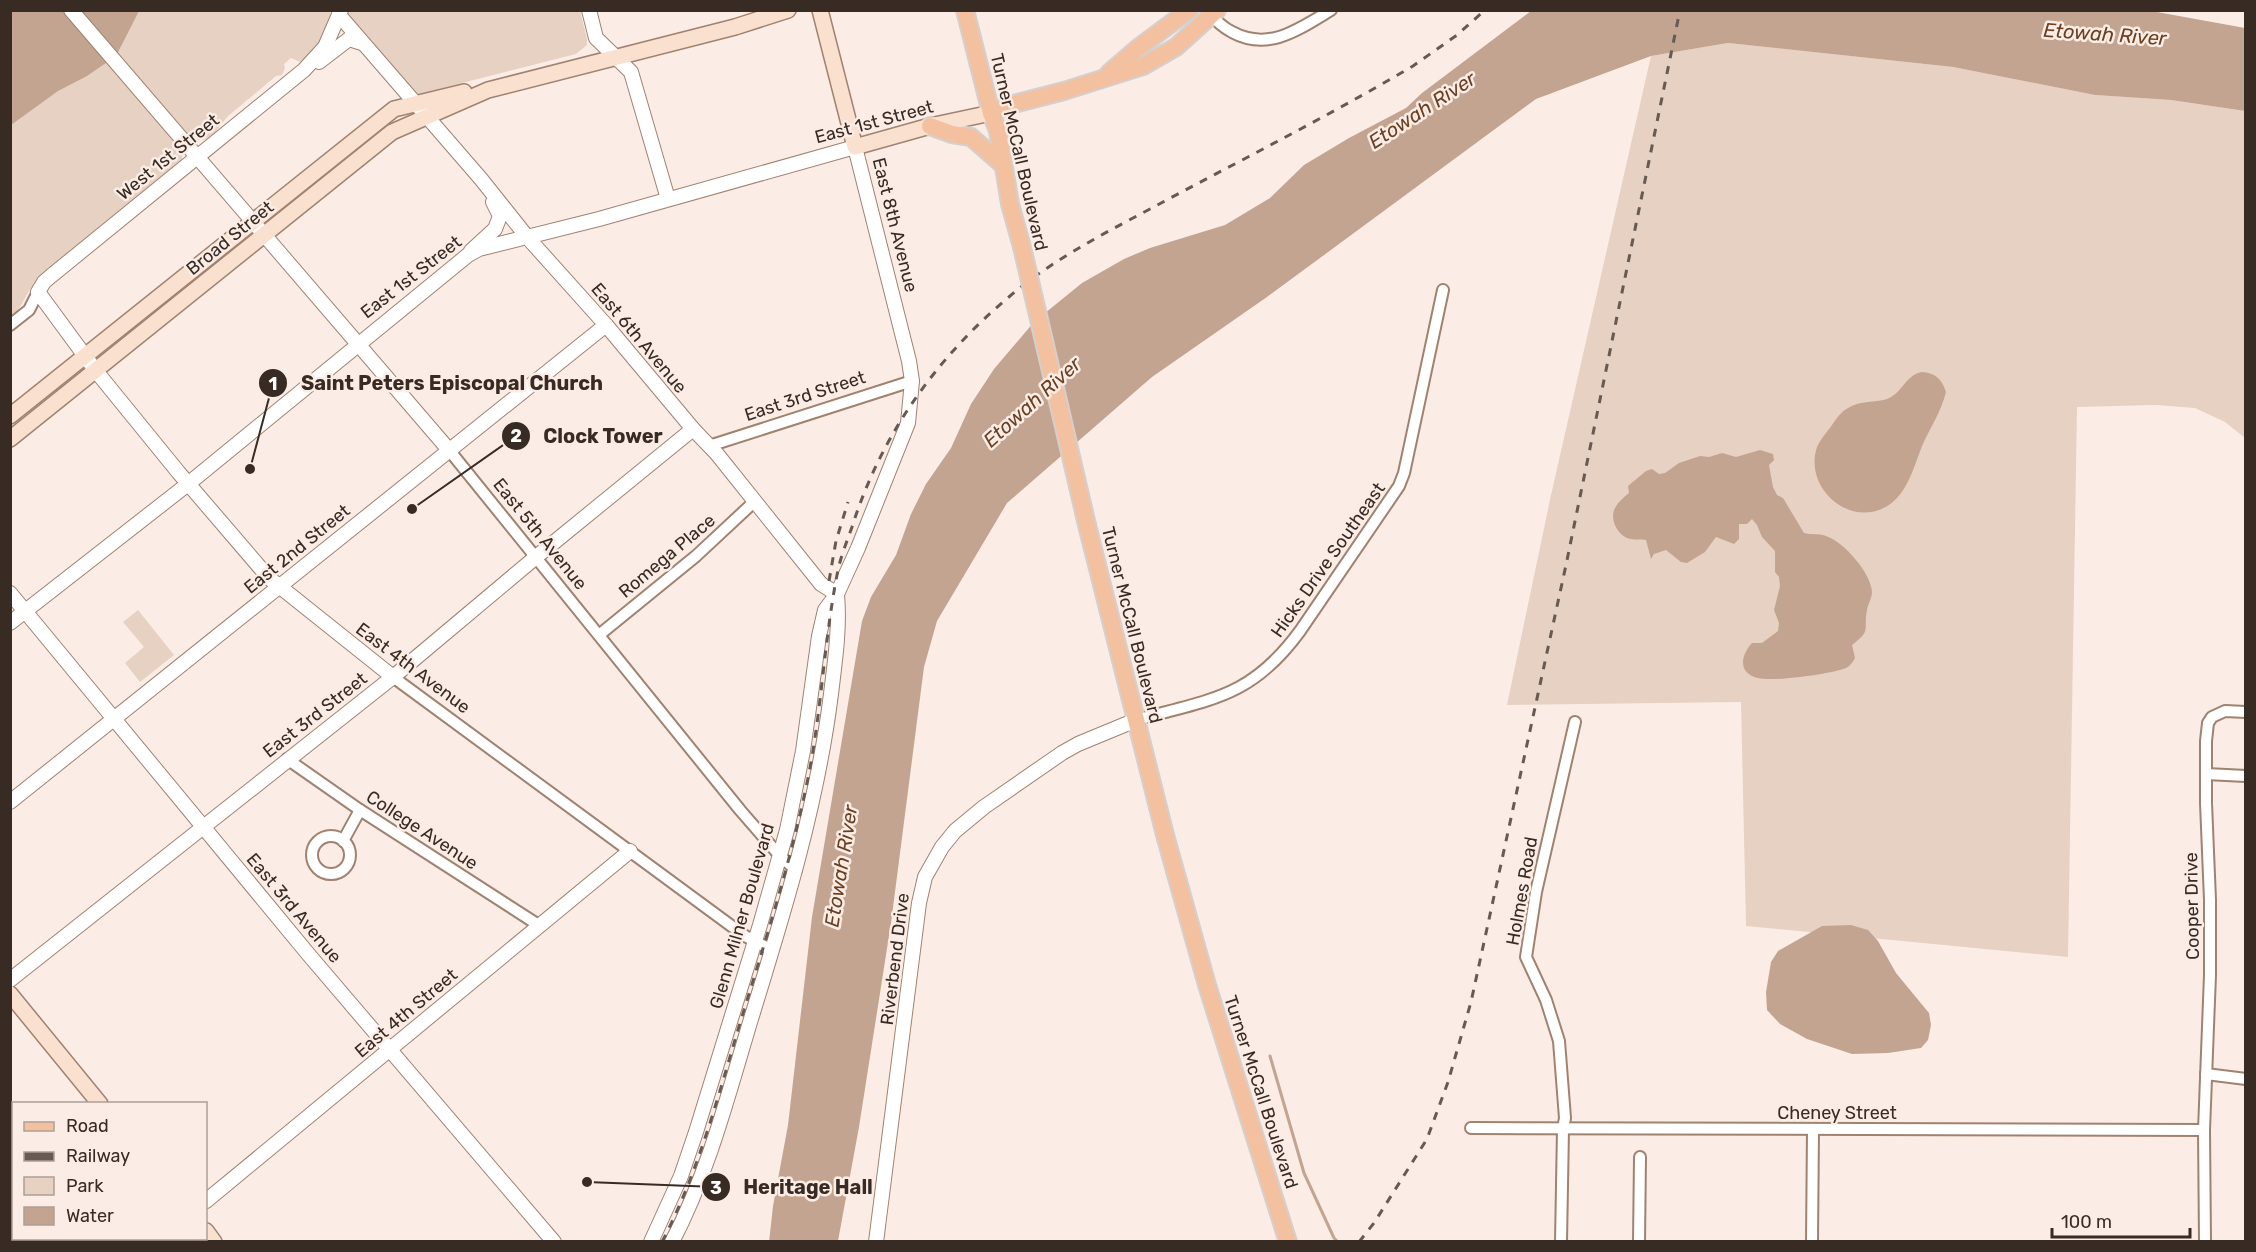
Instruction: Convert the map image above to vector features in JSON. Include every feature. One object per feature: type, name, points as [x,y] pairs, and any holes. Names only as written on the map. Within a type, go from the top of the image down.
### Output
[{"type":"main road","name":"Broad Street","points":[[10,440],[392,132],[488,90],[735,27],[789,10]]},
{"type":"main road","name":"East 8th Avenue","points":[[820,10],[855,147]]},
{"type":"main road","name":"Turner McCall Boulevard","points":[[965,10],[991,113],[998,131],[1003,165],[1087,525],[1165,835],[1207,985],[1288,1242]]},
{"type":"main road","points":[[1106,76],[1138,48],[1189,10]]},
{"type":"main road","points":[[991,113],[1143,66],[1176,46],[1212,13]]},
{"type":"main road","name":"Broad Street","points":[[10,416],[394,109],[455,93],[488,90]]},
{"type":"main road","name":"East 1st Street","points":[[855,147],[930,126],[991,113]]},
{"type":"main road","points":[[930,126],[952,134],[971,137],[1003,165]]},
{"type":"main road","points":[[10,994],[98,1102]]},
{"type":"street","name":"East 5th Avenue","points":[[71,10],[449,450],[780,856],[796,870]]},
{"type":"street","points":[[589,10],[596,38],[631,72],[668,199]]},
{"type":"street","points":[[1212,13],[1222,27],[1238,36],[1262,41],[1284,37],[1331,10]]},
{"type":"street","name":"East 6th Avenue","points":[[339,12],[362,43],[481,179],[528,238],[709,446],[822,584],[837,594]]},
{"type":"street","name":"West 1st Street","points":[[10,325],[29,310],[44,282],[304,70],[325,48],[339,12]]},
{"type":"street","points":[[304,70],[327,58],[349,39],[362,43]]},
{"type":"street","name":"East 1st Street","points":[[10,623],[188,484],[468,255],[479,249],[528,238],[855,147]]},
{"type":"street","name":"East 8th Avenue","points":[[855,147],[903,336],[912,381]]},
{"type":"street","points":[[468,255],[495,229],[500,216],[481,179]]},
{"type":"street","name":"Hicks Drive Southeast","points":[[1136,720],[1231,693],[1258,677],[1284,653],[1300,631],[1399,486],[1404,473],[1443,290]]},
{"type":"street","name":"East 4th Avenue","points":[[38,292],[96,371],[188,484],[278,587],[393,677],[630,851],[755,941],[772,950]]},
{"type":"street","name":"East 2nd Street","points":[[10,802],[606,325]]},
{"type":"street","name":"East 3rd Street","points":[[709,446],[912,381]]},
{"type":"street","name":"Glenn Milner Boulevard","points":[[651,1242],[684,1168],[780,856],[803,751],[825,610],[837,594],[858,548],[908,423],[912,381]]},
{"type":"street","name":"East 3rd Street","points":[[10,980],[393,677],[693,429]]},
{"type":"street","name":"Romega Place","points":[[599,635],[696,556],[755,501]]},
{"type":"street","name":"East 3rd Avenue","points":[[10,593],[390,1050],[554,1242]]},
{"type":"street","name":"Glenn Milner Boulevard","points":[[672,1242],[704,1172],[796,870],[818,777],[829,711],[839,623],[837,594]]},
{"type":"street","name":"Cooper Drive","points":[[2205,1242],[2204,1130],[2210,900],[2206,741],[2208,723],[2212,717],[2224,711],[2246,712]]},
{"type":"street","name":"Riverbend Drive","points":[[876,1242],[919,903],[925,877],[938,853],[955,831],[984,807],[1078,744],[1136,720]]},
{"type":"street","name":"Holmes Road","points":[[1561,1242],[1565,1118],[1559,1041],[1546,1000],[1526,957],[1536,892],[1575,722]]},
{"type":"street","name":"College Avenue","points":[[287,759],[360,810],[540,926]]},
{"type":"street","points":[[2206,774],[2246,776]]},
{"type":"street","points":[[344,841],[360,810]]},
{"type":"street","name":"East 4th Street","points":[[207,1200],[630,851]]},
{"type":"street","points":[[2206,1074],[2246,1079]]},
{"type":"street","name":"Cheney Street","points":[[1471,1128],[2204,1130]]},
{"type":"street","points":[[1812,1242],[1813,1130]]},
{"type":"street","points":[[1639,1242],[1640,1157]]},
{"type":"green space","points":[[329,10],[332,17],[327,30],[321,43],[312,54],[300,62],[291,58],[284,64],[282,75],[276,76],[227,117],[214,134],[204,140],[194,140],[182,156],[182,162],[37,281],[11,319],[11,58],[59,11]]},
{"type":"green space","points":[[347,10],[580,11],[587,45],[576,54],[419,94],[414,93],[346,14]]},
{"type":"green space","points":[[1728,43],[1953,67],[2095,95],[2171,100],[2245,111],[2245,438],[2225,422],[2195,408],[2156,405],[2077,407],[2068,957],[1746,926],[1741,702],[1507,705],[1551,495],[1651,56]]},
{"type":"green space","points":[[138,610],[174,655],[140,682],[125,663],[144,647],[123,622]]},
{"type":"water","name":"Etowah River","points":[[2146,10],[2245,28],[2245,111],[2171,100],[2095,95],[1953,67],[1728,43],[1651,56],[1536,99],[1267,297],[1152,377],[1007,503],[937,621],[924,667],[891,923],[859,1127],[838,1241],[769,1242],[773,1206],[788,1125],[812,917],[862,621],[871,597],[896,555],[911,514],[926,484],[951,448],[971,404],[994,369],[1034,322],[1082,283],[1124,259],[1150,248],[1225,225],[1270,198],[1304,165],[1406,108],[1422,93],[1531,11]]},
{"type":"water","points":[[11,11],[139,11],[116,56],[87,76],[58,91],[11,125]]},
{"type":"water","points":[[1922,372],[1937,378],[1946,392],[1905,488],[1896,499],[1882,509],[1866,513],[1837,504],[1818,480],[1815,464],[1817,447],[1821,439],[1845,410],[1853,405],[1887,399],[1897,393],[1912,377]]},
{"type":"water","points":[[1760,450],[1773,454],[1774,460],[1769,465],[1773,487],[1777,495],[1783,498],[1804,533],[1833,539],[1848,551],[1867,576],[1872,594],[1867,610],[1866,630],[1852,645],[1855,658],[1846,668],[1802,677],[1765,679],[1751,676],[1744,668],[1745,653],[1748,648],[1752,643],[1762,643],[1778,631],[1779,623],[1774,610],[1780,586],[1779,577],[1775,572],[1775,551],[1762,537],[1752,519],[1747,524],[1739,524],[1739,539],[1734,544],[1716,537],[1705,552],[1687,563],[1681,562],[1666,550],[1654,554],[1651,559],[1646,540],[1626,538],[1614,522],[1613,512],[1619,502],[1629,493],[1628,486],[1646,471],[1652,469],[1659,474],[1665,473],[1679,463],[1700,456],[1709,457],[1722,453],[1736,457]]},
{"type":"water","points":[[1851,925],[1868,930],[1878,941],[1896,973],[1929,1013],[1931,1025],[1928,1040],[1921,1048],[1888,1053],[1852,1054],[1807,1039],[1780,1024],[1767,1010],[1766,992],[1771,962],[1778,951],[1822,926]]},
{"type":"waterway","points":[[1270,1056],[1304,1173],[1334,1238],[1338,1242]]},
{"type":"railway","points":[[662,1242],[697,1162],[786,871],[813,752],[829,622],[841,559],[864,493],[895,430],[914,400],[958,345],[983,320],[1046,269],[1104,234],[1413,66],[1457,35],[1485,10]]},
{"type":"railway","points":[[1359,1242],[1374,1223],[1427,1139],[1448,1082],[1471,1002],[1566,565],[1680,10]]},
{"type":"railway","points":[[829,581],[836,541],[848,502]]},
{"type":"place","name":"Saint Peters Episcopal Church","points":[[250,469]]},
{"type":"place","name":"Clock Tower","points":[[412,509]]},
{"type":"place","name":"Heritage Hall","points":[[587,1182]]}]
